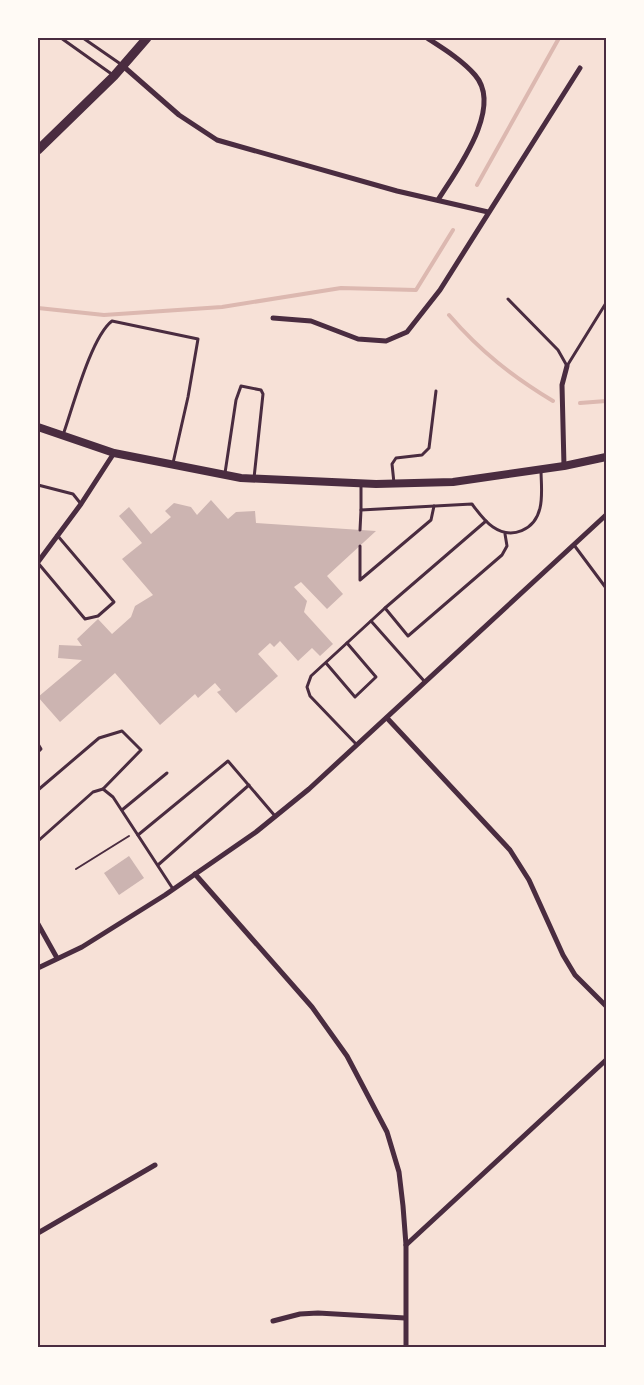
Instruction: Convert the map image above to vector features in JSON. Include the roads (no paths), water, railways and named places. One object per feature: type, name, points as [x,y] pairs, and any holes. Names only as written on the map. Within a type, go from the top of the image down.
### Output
[{"type":"main road","points":[[38,150],[114,76],[147,38]]},
{"type":"street","points":[[427,38],[447,51],[477,76],[484,95],[482,123],[467,154],[438,200]]},
{"type":"street","points":[[122,66],[179,115],[217,140],[397,191],[488,212]]},
{"type":"street","points":[[273,318],[311,320],[358,339],[386,341],[407,332],[440,290],[580,68]]},
{"type":"street","points":[[564,466],[562,385],[567,366]]},
{"type":"street","points":[[38,427],[114,453],[172,466],[254,478],[361,483],[453,482],[564,466],[606,457]]},
{"type":"street","points":[[38,562],[81,504],[114,453]]},
{"type":"street","points":[[38,968],[82,947],[173,889],[275,816],[387,718],[606,515]]},
{"type":"street","points":[[387,718],[510,850],[529,880],[563,955],[575,975],[606,1006]]},
{"type":"street","points":[[195,874],[312,1007],[347,1056],[386,1132],[397,1164],[406,1245],[406,1348]]},
{"type":"street","points":[[38,924],[57,958]]},
{"type":"street","points":[[406,1245],[606,1060]]},
{"type":"street","points":[[38,1233],[155,1165]]},
{"type":"street","points":[[273,1321],[300,1314],[318,1313],[405,1318]]},
{"type":"lane","points":[[60,38],[114,76]]},
{"type":"lane","points":[[83,38],[122,66]]},
{"type":"lane","points":[[508,299],[558,350],[567,366],[606,303]]},
{"type":"lane","points":[[62,435],[90,355],[104,327],[112,321],[198,339],[188,398],[172,466]]},
{"type":"lane","points":[[225,475],[236,400],[241,386],[261,390],[263,394],[254,478]]},
{"type":"lane","points":[[394,483],[392,464],[396,458],[422,455],[428,448],[436,391]]},
{"type":"lane","points":[[361,510],[472,504],[491,526],[505,534],[522,532],[535,523],[541,507],[541,469]]},
{"type":"lane","points":[[360,530],[361,483]]},
{"type":"lane","points":[[38,485],[73,494],[81,504]]},
{"type":"lane","points":[[360,546],[360,580],[431,520],[434,506]]},
{"type":"lane","points":[[357,745],[310,696],[307,688],[312,676],[385,608],[486,521]]},
{"type":"lane","points":[[38,562],[85,619],[98,616],[114,602],[57,534]]},
{"type":"lane","points":[[385,608],[408,636],[502,556],[507,546],[505,534]]},
{"type":"lane","points":[[574,545],[606,588]]},
{"type":"lane","points":[[371,621],[425,682]]},
{"type":"lane","points":[[326,663],[355,697],[376,678],[347,643]]},
{"type":"lane","points":[[38,790],[100,738],[122,731],[141,750],[103,789],[93,792],[38,841]]},
{"type":"lane","points":[[38,744],[41,749],[38,752]]},
{"type":"lane","points":[[137,833],[228,761],[275,816]]},
{"type":"lane","points":[[122,810],[167,773]]},
{"type":"lane","points":[[158,866],[249,785]]},
{"type":"lane","points":[[103,789],[113,797],[173,889]]},
{"type":"waterway","points":[[477,185],[559,38]]},
{"type":"waterway","points":[[38,308],[104,315],[222,307],[341,288],[416,290],[453,230]]},
{"type":"waterway","points":[[449,315],[473,341],[498,363],[553,401]]},
{"type":"waterway","points":[[580,403],[606,401]]}]
